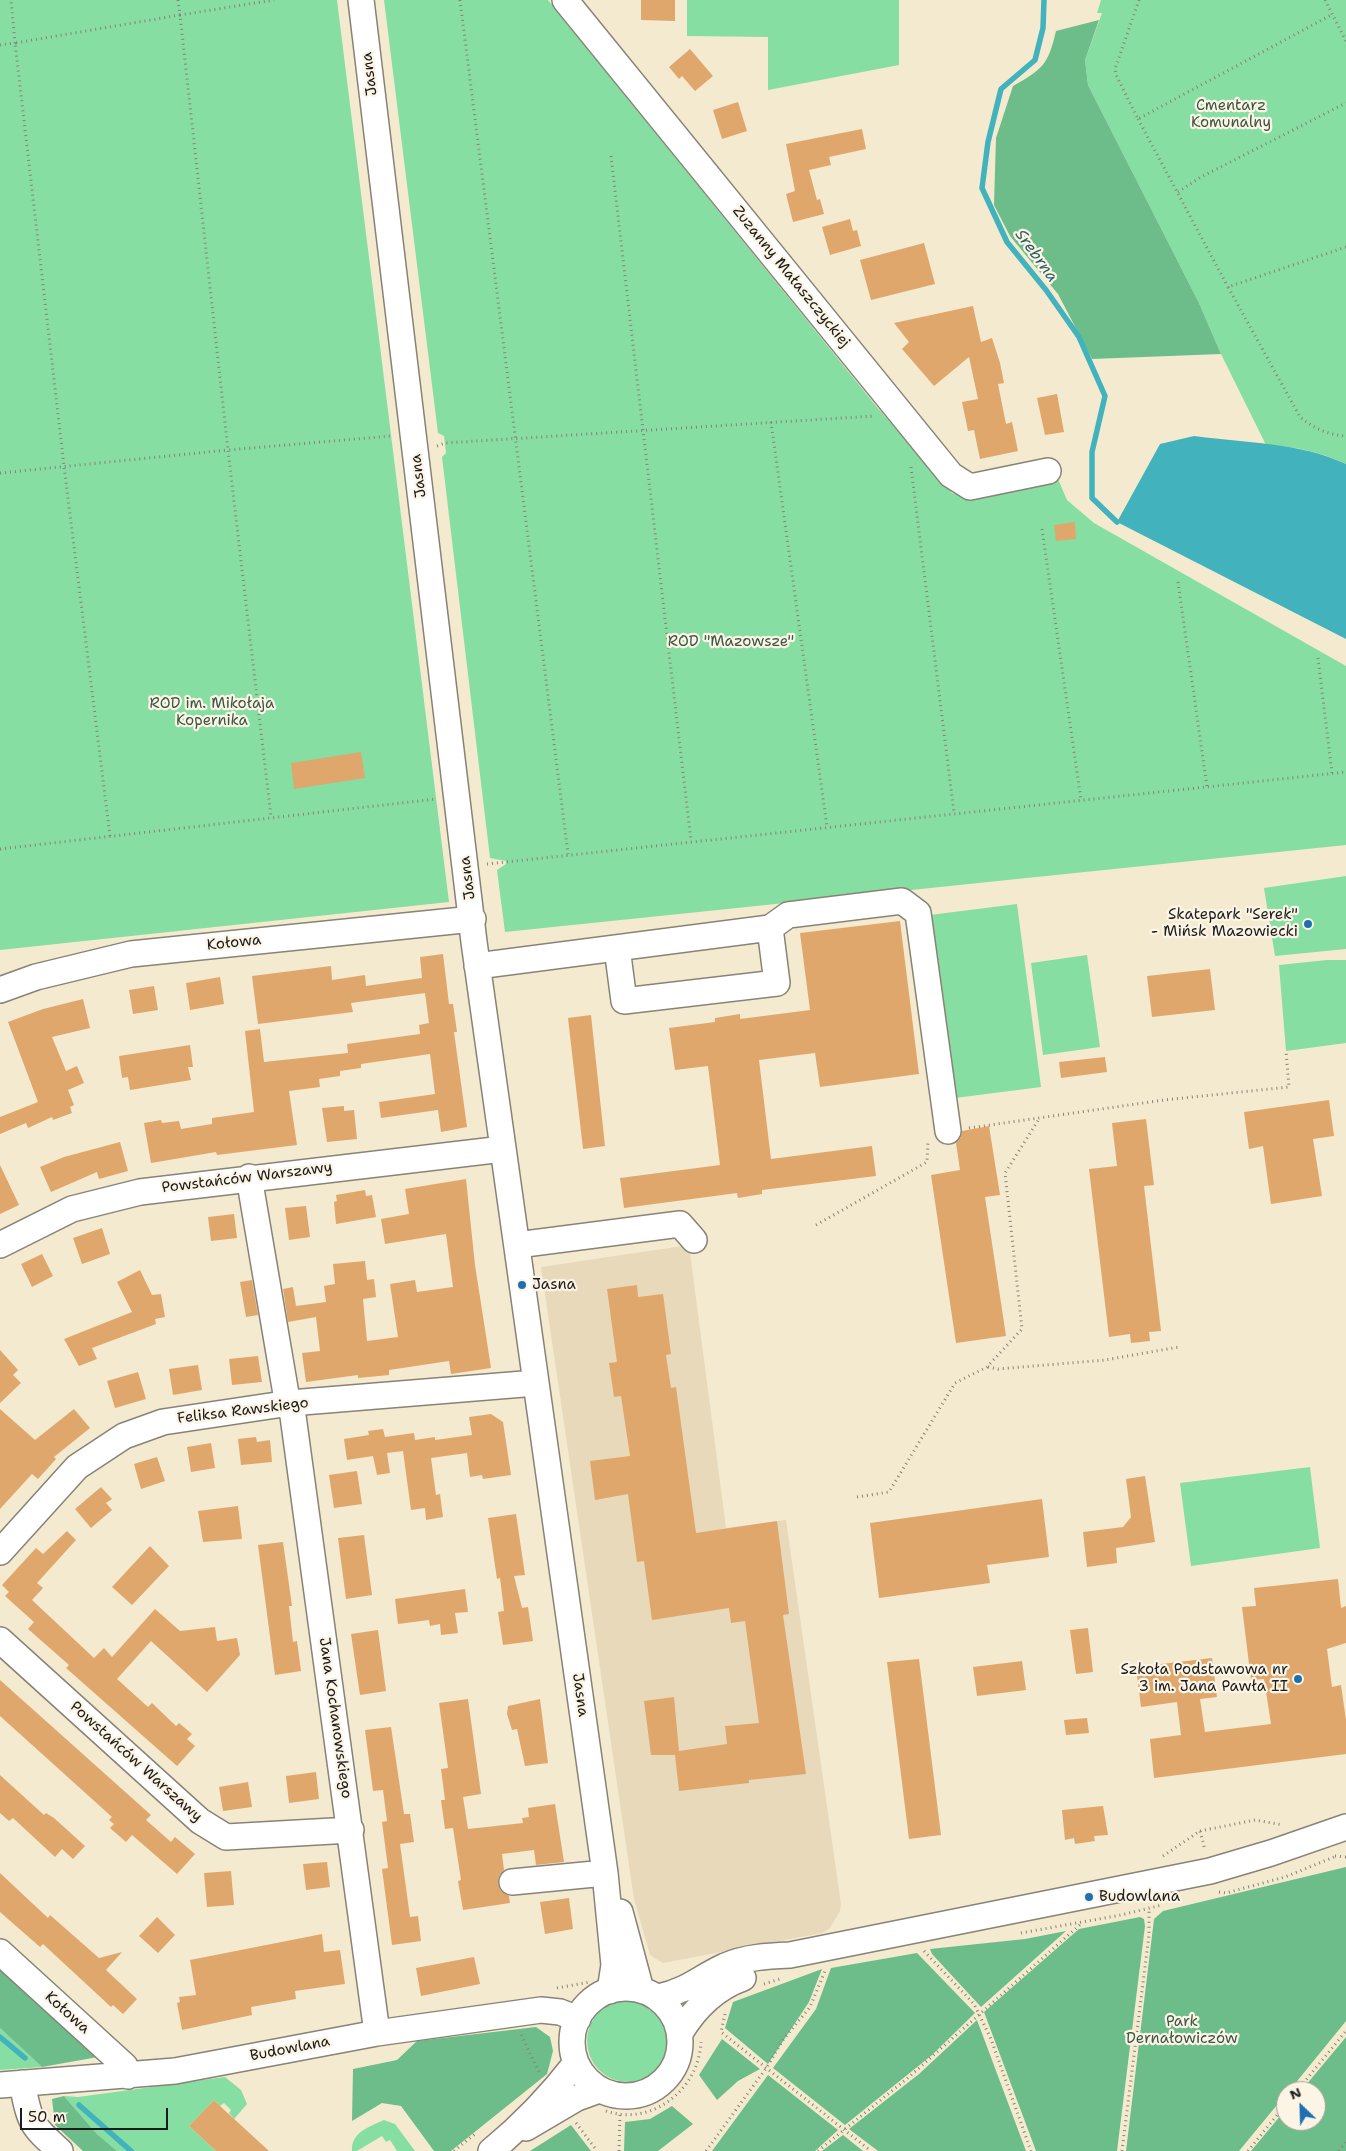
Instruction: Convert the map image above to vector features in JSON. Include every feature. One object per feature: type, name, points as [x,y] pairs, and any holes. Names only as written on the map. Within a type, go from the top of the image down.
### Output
[{"type":"street","name":"Jasna","points":[[362,0],[473,919],[477,966],[605,1873],[614,1965],[610,1991]]},
{"type":"street","name":"Zuzanny Małaszczyckiej","points":[[565,0],[951,474],[970,487],[1048,471]]},
{"type":"street","points":[[477,966],[770,928],[788,915],[902,901],[918,913],[948,1131]]},
{"type":"street","name":"Kołowa","points":[[0,990],[36,977],[130,954],[473,919]]},
{"type":"street","points":[[617,948],[624,1002],[777,984],[770,928]]},
{"type":"street","name":"Powstańców Warszawy","points":[[0,1245],[72,1209],[140,1192],[249,1177],[503,1148]]},
{"type":"street","name":"Jana Kochanowskiego","points":[[249,1177],[286,1394],[290,1404],[351,1830],[377,2033]]},
{"type":"street","points":[[517,1245],[680,1224],[694,1240]]},
{"type":"street","name":"Feliksa Rawskiego","points":[[0,1552],[77,1467],[124,1436],[176,1419],[290,1404],[536,1383]]},
{"type":"street","name":"Powstańców Warszawy","points":[[0,1640],[200,1821],[226,1837],[351,1830]]},
{"type":"street","points":[[510,2136],[552,2114],[577,2098],[601,2100],[616,2096],[634,2096],[651,2091],[665,2080],[675,2065],[680,2048],[691,2035],[691,2015],[714,1993],[735,1981],[768,1970],[788,1966],[825,1948],[1193,1875],[1271,1854],[1346,1827]]},
{"type":"street","name":"Jasna","points":[[605,1873],[625,1925],[635,1973],[650,1994]]},
{"type":"street","points":[[512,1882],[605,1873]]},
{"type":"street","name":"Kołowa","points":[[0,1952],[125,2066],[128,2076]]},
{"type":"street","points":[[601,2100],[575,2064],[572,2050],[573,2034],[578,2019],[588,2004],[610,1991],[624,1988],[650,1994],[694,1985],[725,1967],[762,1956],[788,1966]]},
{"type":"street","points":[[650,1994],[691,2035]]},
{"type":"street","name":"Budowlana","points":[[11,2084],[175,2071],[377,2033],[541,2010],[560,2012],[578,2019]]},
{"type":"street","points":[[491,2151],[510,2136],[562,2082],[575,2064]]},
{"type":"street","points":[[11,2084],[27,2110],[35,2128],[60,2151]]},
{"type":"path","points":[[11,0],[64,466],[110,836]]},
{"type":"path","points":[[178,0],[271,817]]},
{"type":"path","points":[[0,45],[274,0]]},
{"type":"path","points":[[460,0],[568,854]]},
{"type":"path","points":[[1139,0],[1115,69],[1116,75],[1228,287],[1300,417],[1308,424],[1323,431],[1346,436]]},
{"type":"path","points":[[1325,0],[1346,42]]},
{"type":"path","points":[[1138,119],[1332,14]]},
{"type":"path","points":[[1178,192],[1201,177],[1346,103]]},
{"type":"path","points":[[611,156],[691,841]]},
{"type":"path","points":[[1228,287],[1346,247]]},
{"type":"path","points":[[445,443],[875,416]]},
{"type":"path","points":[[771,422],[827,827]]},
{"type":"path","points":[[0,473],[391,436]]},
{"type":"path","points":[[911,468],[954,813]]},
{"type":"path","points":[[1042,529],[1081,800]]},
{"type":"path","points":[[1178,582],[1207,787]]},
{"type":"path","points":[[1318,658],[1332,773]]},
{"type":"path","points":[[506,862],[1346,772]]},
{"type":"path","points":[[0,849],[436,799]]},
{"type":"path","points":[[816,1225],[927,1162],[929,1134],[1164,1100],[1289,1087],[1286,1051]]},
{"type":"path","points":[[857,1497],[889,1492],[955,1383],[987,1367],[1022,1329],[1005,1174],[1039,1119]]},
{"type":"path","points":[[987,1367],[998,1369],[1105,1360],[1179,1347]]},
{"type":"path","points":[[1200,1831],[1254,1820],[1286,1825]]},
{"type":"path","points":[[1214,1892],[1226,1893],[1263,1883],[1346,1852]]},
{"type":"path","points":[[1335,1856],[1346,1857]]},
{"type":"path","points":[[1015,1934],[1168,1904]]},
{"type":"path","points":[[1122,2151],[1149,1935],[1149,1908]]},
{"type":"path","points":[[818,2151],[909,2077],[1082,1922]]},
{"type":"path","points":[[923,1945],[926,1954],[974,2004],[980,2014],[991,2039],[1031,2151]]},
{"type":"path","points":[[706,2151],[767,2067],[783,2040],[810,2007],[820,1987],[828,1963],[825,1948]]},
{"type":"path","points":[[758,1986],[788,1966]]},
{"type":"path","points":[[727,2007],[721,2032],[871,2151]]},
{"type":"path","points":[[1305,2081],[1346,2031]]},
{"type":"path","points":[[601,2100],[620,2114],[648,2112],[676,2097],[694,2072],[700,2055],[691,2035]]},
{"type":"path","points":[[619,2151],[620,2114]]},
{"type":"path","points":[[1248,2151],[1276,2116]]},
{"type":"path","points":[[572,2118],[597,2151]]},
{"type":"path","points":[[1338,2151],[1346,2142]]},
{"type":"shaded area","points":[[689,1245],[726,1528],[786,1520],[841,1904],[840,1911],[830,1928],[822,1933],[663,1963],[650,1955],[634,1899],[541,1267]]},
{"type":"green space","name":"ROD im. Mikołaja Kopernika","points":[[0,0],[337,0],[449,902],[0,950]]},
{"type":"green space","name":"ROD \"Mazowsze\"","points":[[384,0],[548,0],[876,406],[952,493],[968,498],[1058,479],[1067,500],[1094,523],[1346,666],[1346,845],[505,932],[497,870],[506,864],[506,861],[490,858],[442,457],[446,453],[444,436],[438,433]]},
{"type":"green space","points":[[687,0],[899,0],[899,65],[768,90],[768,37],[687,36]]},
{"type":"green space","name":"Cmentarz Komunalny","points":[[1101,0],[1346,0],[1346,464],[1307,450],[1266,445],[1221,354],[1199,303],[1088,85],[1085,60],[1102,13],[1097,13]]},
{"type":"green space","points":[[1099,20],[1085,60],[1088,85],[1199,303],[1221,354],[1092,359],[1058,294],[1010,236],[994,205],[996,138],[1013,86],[1043,65],[1050,52],[1056,31]]},
{"type":"green space","name":"Skatepark \"Serek\" - Mińsk Mazowiecki","points":[[1346,876],[1346,949],[1275,956],[1264,888]]},
{"type":"green space","points":[[1017,904],[1041,1087],[955,1098],[930,915]]},
{"type":"green space","points":[[1087,955],[1100,1047],[1043,1055],[1031,963]]},
{"type":"green space","points":[[1346,960],[1346,1043],[1286,1051],[1279,965]]},
{"type":"green space","points":[[1310,1467],[1320,1548],[1191,1566],[1180,1483]]},
{"type":"green space","name":"Park Dernałowiczów","points":[[1346,1867],[1346,2021],[1297,2081],[1276,2081],[1276,2106],[1239,2151],[1126,2151],[1154,1919],[1163,1911]]},
{"type":"green space","points":[[1140,1917],[1144,1919],[1145,1926],[1117,2151],[1036,2151],[984,2012],[1079,1929]]},
{"type":"green space","points":[[1066,1931],[981,2007],[932,1954],[930,1949],[1025,1939]]},
{"type":"green space","points":[[917,1953],[975,2013],[932,2055],[845,2125],[773,2068],[816,2009],[831,1968]]},
{"type":"green space","points":[[0,1965],[98,2057],[42,2067],[0,2028]]},
{"type":"green space","points":[[822,1969],[809,2002],[768,2064],[725,2028],[733,2002]]},
{"type":"green space","points":[[628,2000],[644,2003],[657,2012],[666,2025],[669,2041],[666,2057],[657,2070],[644,2079],[628,2082],[612,2079],[599,2070],[590,2057],[587,2041],[590,2025],[599,2012],[612,2003]]},
{"type":"green space","points":[[977,2020],[1026,2151],[878,2151],[849,2129],[919,2074]]},
{"type":"green space","points":[[536,2027],[550,2037],[553,2051],[547,2074],[451,2151],[434,2151],[401,2106],[382,2103],[352,2121],[353,2069],[397,2060],[417,2041]]},
{"type":"green space","points":[[0,2028],[42,2067],[0,2070]]},
{"type":"green space","points":[[1346,2037],[1346,2151],[1251,2151],[1276,2121],[1276,2131],[1326,2131],[1326,2081],[1309,2081]]},
{"type":"green space","points":[[722,2039],[760,2069],[738,2081],[717,2100],[699,2075]]},
{"type":"green space","points":[[768,2075],[838,2130],[815,2151],[712,2151]]},
{"type":"green space","points":[[225,2077],[241,2090],[247,2104],[234,2119],[229,2113],[231,2110],[224,2103],[220,2106],[214,2100],[189,2126],[216,2151],[117,2151],[97,2134],[64,2096],[78,2097]]},
{"type":"green space","points":[[64,2096],[97,2134],[117,2151],[83,2151],[55,2125],[52,2099]]},
{"type":"green space","points":[[672,2106],[693,2124],[658,2151],[624,2151],[625,2122],[650,2119]]},
{"type":"green space","points":[[384,2120],[395,2124],[415,2151],[397,2151],[390,2140],[386,2142],[382,2136],[357,2151],[352,2151],[354,2139],[362,2131]]},
{"type":"green space","points":[[571,2125],[591,2151],[530,2151]]},
{"type":"green space","points":[[843,2135],[863,2151],[822,2151]]},
{"type":"water","points":[[1194,436],[1291,447],[1310,451],[1346,464],[1346,639],[1117,522],[1160,444]]},
{"type":"building","points":[[641,0],[675,0],[675,21],[641,20]]},
{"type":"building","points":[[690,49],[713,76],[695,91],[682,76],[679,79],[669,67]]},
{"type":"building","points":[[738,102],[747,131],[722,139],[713,110]]},
{"type":"building","points":[[862,129],[866,149],[829,157],[831,165],[809,170],[817,200],[820,199],[824,214],[793,222],[786,194],[795,191],[786,144]]},
{"type":"building","points":[[850,219],[853,231],[857,230],[861,246],[830,255],[822,227]]},
{"type":"building","points":[[924,243],[935,284],[871,300],[860,260]]},
{"type":"building","points":[[973,306],[981,342],[992,338],[1000,363],[1004,383],[998,384],[1006,424],[1012,422],[1018,451],[980,459],[974,430],[968,431],[962,402],[978,399],[969,357],[934,386],[902,349],[909,342],[894,323]]},
{"type":"building","points":[[1057,394],[1064,432],[1045,435],[1037,398]]},
{"type":"building","points":[[1075,522],[1076,539],[1056,541],[1054,525]]},
{"type":"building","points":[[361,752],[365,778],[294,789],[291,763]]},
{"type":"building","points":[[900,921],[919,1074],[820,1087],[815,1053],[759,1060],[771,1159],[872,1146],[876,1176],[762,1190],[762,1194],[738,1198],[737,1193],[624,1208],[620,1178],[720,1165],[708,1066],[675,1070],[669,1028],[715,1022],[715,1018],[740,1014],[740,1019],[810,1010],[800,933]]},
{"type":"building","points":[[443,954],[449,1004],[453,1004],[457,1032],[454,1032],[467,1127],[441,1132],[438,1110],[381,1118],[379,1102],[435,1094],[430,1054],[361,1064],[361,1068],[340,1071],[340,1076],[319,1079],[320,1087],[289,1091],[297,1145],[217,1155],[216,1152],[151,1163],[144,1123],[161,1120],[162,1123],[179,1121],[181,1129],[212,1124],[212,1118],[254,1112],[245,1031],[260,1029],[264,1062],[348,1053],[347,1044],[420,1034],[419,1025],[429,1023],[425,993],[351,1003],[353,1012],[258,1024],[252,976],[331,966],[332,980],[365,975],[366,986],[422,978],[420,957]]},
{"type":"building","points":[[1210,969],[1215,1010],[1152,1017],[1147,976]]},
{"type":"building","points":[[220,977],[224,1004],[190,1010],[186,983]]},
{"type":"building","points":[[154,986],[158,1010],[133,1014],[129,990]]},
{"type":"building","points":[[83,999],[90,1028],[52,1037],[66,1071],[77,1066],[84,1083],[68,1090],[74,1105],[70,1107],[72,1113],[53,1120],[52,1117],[28,1128],[26,1123],[0,1134],[0,1117],[38,1102],[8,1022],[43,1009]]},
{"type":"building","points":[[591,1015],[605,1146],[583,1149],[568,1018]]},
{"type":"building","points":[[190,1045],[193,1067],[188,1067],[191,1080],[130,1090],[128,1077],[122,1078],[119,1056]]},
{"type":"building","points":[[1105,1057],[1107,1072],[1061,1078],[1059,1062]]},
{"type":"building","points":[[1329,1100],[1334,1136],[1313,1139],[1322,1196],[1271,1204],[1263,1146],[1249,1149],[1244,1112]]},
{"type":"building","points":[[344,1106],[344,1111],[354,1110],[357,1139],[327,1142],[322,1108]]},
{"type":"building","points":[[1146,1119],[1154,1185],[1144,1186],[1161,1331],[1149,1332],[1150,1341],[1131,1343],[1130,1334],[1109,1337],[1089,1169],[1117,1166],[1112,1123]]},
{"type":"building","points":[[989,1126],[1000,1195],[985,1197],[1006,1336],[956,1343],[931,1175],[960,1170],[956,1143],[961,1137],[962,1131]]},
{"type":"building","points":[[120,1142],[128,1171],[99,1179],[97,1172],[51,1192],[40,1167],[64,1157]]},
{"type":"building","points":[[0,1165],[19,1205],[0,1214]]},
{"type":"building","points":[[466,1179],[475,1265],[491,1368],[451,1374],[449,1361],[389,1370],[389,1375],[358,1378],[358,1375],[306,1382],[302,1353],[320,1351],[316,1317],[288,1322],[283,1289],[293,1287],[296,1306],[326,1302],[324,1286],[335,1284],[333,1264],[365,1261],[367,1280],[374,1279],[376,1297],[363,1299],[367,1341],[398,1337],[390,1284],[415,1280],[417,1292],[453,1287],[446,1234],[385,1244],[381,1219],[409,1214],[405,1189]]},
{"type":"building","points":[[365,1190],[366,1196],[372,1195],[376,1217],[336,1224],[334,1202],[337,1201],[336,1195]]},
{"type":"building","points":[[306,1206],[310,1237],[289,1240],[285,1208]]},
{"type":"building","points":[[234,1214],[237,1238],[211,1241],[208,1217]]},
{"type":"building","points":[[102,1228],[110,1254],[82,1264],[73,1238]]},
{"type":"building","points":[[42,1254],[53,1276],[32,1287],[21,1264]]},
{"type":"building","points":[[140,1270],[152,1295],[161,1294],[165,1317],[155,1319],[156,1324],[92,1348],[97,1359],[79,1366],[64,1339],[132,1312],[117,1282]]},
{"type":"building","points":[[252,1280],[258,1315],[246,1317],[240,1282]]},
{"type":"building","points":[[637,1285],[638,1297],[663,1294],[671,1354],[666,1355],[671,1388],[676,1387],[696,1533],[777,1521],[789,1614],[783,1615],[806,1774],[749,1780],[749,1783],[679,1791],[675,1755],[651,1755],[644,1701],[674,1697],[679,1751],[727,1744],[725,1726],[759,1723],[745,1621],[731,1623],[729,1608],[652,1620],[644,1561],[637,1562],[628,1494],[595,1500],[590,1461],[630,1456],[621,1396],[614,1397],[609,1363],[617,1362],[607,1289]]},
{"type":"building","points":[[0,1350],[18,1370],[13,1375],[21,1383],[0,1403]]},
{"type":"building","points":[[258,1356],[262,1382],[232,1385],[229,1359]]},
{"type":"building","points":[[198,1365],[202,1390],[173,1395],[169,1369]]},
{"type":"building","points":[[138,1372],[146,1399],[115,1408],[107,1381]]},
{"type":"building","points":[[0,1409],[35,1440],[74,1409],[90,1428],[54,1457],[56,1459],[38,1479],[32,1474],[0,1509]]},
{"type":"building","points":[[491,1414],[503,1422],[511,1475],[483,1479],[482,1475],[470,1477],[467,1453],[431,1458],[436,1495],[440,1494],[443,1517],[426,1520],[425,1508],[411,1510],[403,1451],[387,1453],[390,1473],[377,1475],[373,1456],[347,1460],[344,1439],[369,1435],[368,1431],[383,1429],[385,1437],[414,1433],[415,1440],[435,1437],[435,1440],[472,1435],[469,1417]]},
{"type":"building","points":[[256,1437],[257,1442],[270,1440],[272,1462],[241,1465],[238,1439]]},
{"type":"building","points":[[211,1443],[215,1468],[191,1472],[187,1447]]},
{"type":"building","points":[[157,1457],[165,1481],[141,1489],[134,1464]]},
{"type":"building","points":[[357,1471],[362,1504],[334,1508],[329,1475]]},
{"type":"building","points":[[1145,1476],[1155,1542],[1116,1548],[1117,1563],[1087,1567],[1083,1532],[1123,1527],[1131,1517],[1126,1479]]},
{"type":"building","points":[[101,1487],[112,1499],[106,1503],[112,1510],[91,1528],[75,1509]]},
{"type":"building","points":[[1042,1499],[1049,1557],[987,1565],[990,1583],[879,1598],[870,1523]]},
{"type":"building","points":[[238,1506],[242,1539],[203,1542],[198,1511]]},
{"type":"building","points":[[516,1514],[525,1575],[514,1576],[522,1608],[528,1607],[533,1641],[503,1645],[498,1612],[504,1611],[500,1578],[497,1579],[488,1518]]},
{"type":"building","points":[[67,1531],[76,1540],[37,1583],[43,1588],[32,1600],[94,1658],[104,1648],[112,1657],[155,1609],[180,1631],[215,1627],[217,1641],[237,1638],[240,1655],[207,1692],[151,1641],[117,1679],[148,1707],[152,1703],[176,1726],[179,1723],[192,1734],[187,1739],[195,1746],[177,1766],[66,1668],[69,1665],[28,1629],[34,1622],[5,1596],[9,1592],[2,1585],[36,1548],[43,1554]]},
{"type":"building","points":[[364,1535],[372,1595],[346,1599],[338,1538]]},
{"type":"building","points":[[283,1542],[292,1606],[289,1606],[293,1642],[297,1641],[301,1671],[275,1675],[258,1545]]},
{"type":"building","points":[[150,1546],[169,1566],[132,1605],[112,1587]]},
{"type":"building","name":"Szkoła Podstawowa nr 3 im. Jana Pawła II","points":[[1338,1579],[1341,1608],[1346,1606],[1346,1643],[1327,1649],[1332,1687],[1341,1685],[1346,1720],[1346,1754],[1154,1778],[1150,1739],[1181,1735],[1177,1702],[1141,1707],[1136,1667],[1212,1658],[1217,1697],[1200,1699],[1205,1732],[1271,1724],[1264,1679],[1251,1680],[1242,1607],[1256,1606],[1254,1588]]},
{"type":"building","points":[[465,1589],[468,1612],[455,1613],[458,1633],[441,1635],[440,1624],[430,1626],[429,1620],[398,1624],[395,1599]]},
{"type":"building","points":[[1088,1628],[1093,1672],[1076,1674],[1070,1630]]},
{"type":"building","points":[[378,1630],[386,1691],[360,1695],[351,1634]]},
{"type":"building","points":[[919,1659],[941,1835],[909,1839],[887,1662]]},
{"type":"building","points":[[1022,1661],[1026,1690],[977,1696],[973,1667]]},
{"type":"building","points":[[0,1680],[151,1815],[146,1820],[171,1842],[175,1837],[195,1854],[177,1874],[132,1835],[126,1842],[110,1828],[114,1824],[109,1820],[112,1817],[0,1716]]},
{"type":"building","points":[[468,1699],[481,1794],[463,1797],[468,1829],[523,1823],[522,1818],[529,1817],[528,1808],[555,1804],[564,1862],[536,1865],[534,1850],[502,1854],[504,1870],[499,1876],[498,1884],[501,1891],[509,1896],[510,1903],[463,1910],[458,1881],[461,1880],[453,1828],[445,1829],[441,1800],[445,1800],[441,1769],[448,1768],[439,1703]]},
{"type":"building","points":[[540,1699],[548,1763],[525,1766],[517,1729],[512,1730],[507,1714],[508,1706]]},
{"type":"building","points":[[1087,1718],[1089,1733],[1066,1735],[1064,1720]]},
{"type":"building","points":[[391,1727],[404,1814],[410,1814],[414,1842],[400,1844],[410,1917],[418,1916],[421,1941],[392,1945],[382,1869],[388,1868],[382,1822],[387,1821],[383,1790],[373,1791],[365,1730]]},
{"type":"building","points":[[316,1772],[319,1799],[289,1803],[286,1776]]},
{"type":"building","points":[[0,1775],[44,1815],[46,1813],[54,1818],[85,1846],[73,1859],[62,1849],[55,1857],[13,1818],[9,1821],[0,1813]]},
{"type":"building","points":[[248,1782],[252,1807],[223,1811],[219,1787]]},
{"type":"building","points":[[1103,1806],[1108,1835],[1094,1836],[1095,1841],[1075,1844],[1074,1838],[1065,1840],[1062,1810]]},
{"type":"building","points":[[327,1862],[330,1887],[306,1890],[303,1864]]},
{"type":"building","points":[[231,1871],[234,1905],[207,1907],[204,1873]]},
{"type":"building","points":[[0,1873],[48,1918],[50,1915],[99,1958],[122,1952],[106,1970],[137,1999],[123,2014],[113,2005],[111,2007],[43,1944],[40,1947],[0,1912]]},
{"type":"building","points":[[569,1898],[573,1929],[545,1934],[540,1902]]},
{"type":"building","points":[[157,1917],[175,1935],[158,1953],[139,1936]]},
{"type":"building","points":[[322,1934],[324,1952],[340,1950],[345,1984],[295,1991],[296,1999],[251,2007],[252,2015],[182,2030],[177,2003],[180,2002],[179,1997],[196,1995],[190,1960]]},
{"type":"building","points":[[474,1957],[480,1984],[421,1996],[416,1968]]},
{"type":"building","points":[[214,2100],[269,2151],[216,2151],[189,2126]]},
{"type":"waterway","name":"Srebrna","points":[[1044,0],[1043,28],[1035,60],[1001,89],[988,142],[982,188],[1007,242],[1046,290],[1079,337],[1105,396],[1092,452],[1092,498],[1117,522]]},
{"type":"waterway","points":[[0,2037],[25,2058]]},
{"type":"waterway","points":[[79,2105],[131,2151]]},
{"type":"place","name":"Skatepark \"Serek\" - Mińsk Mazowiecki","points":[[1308,924]]},
{"type":"place","name":"Jasna","points":[[522,1285]]},
{"type":"place","name":"Szkoła Podstawowa nr 3 im. Jana Pawła II","points":[[1298,1679]]},
{"type":"place","name":"Budowlana","points":[[1089,1897]]}]
